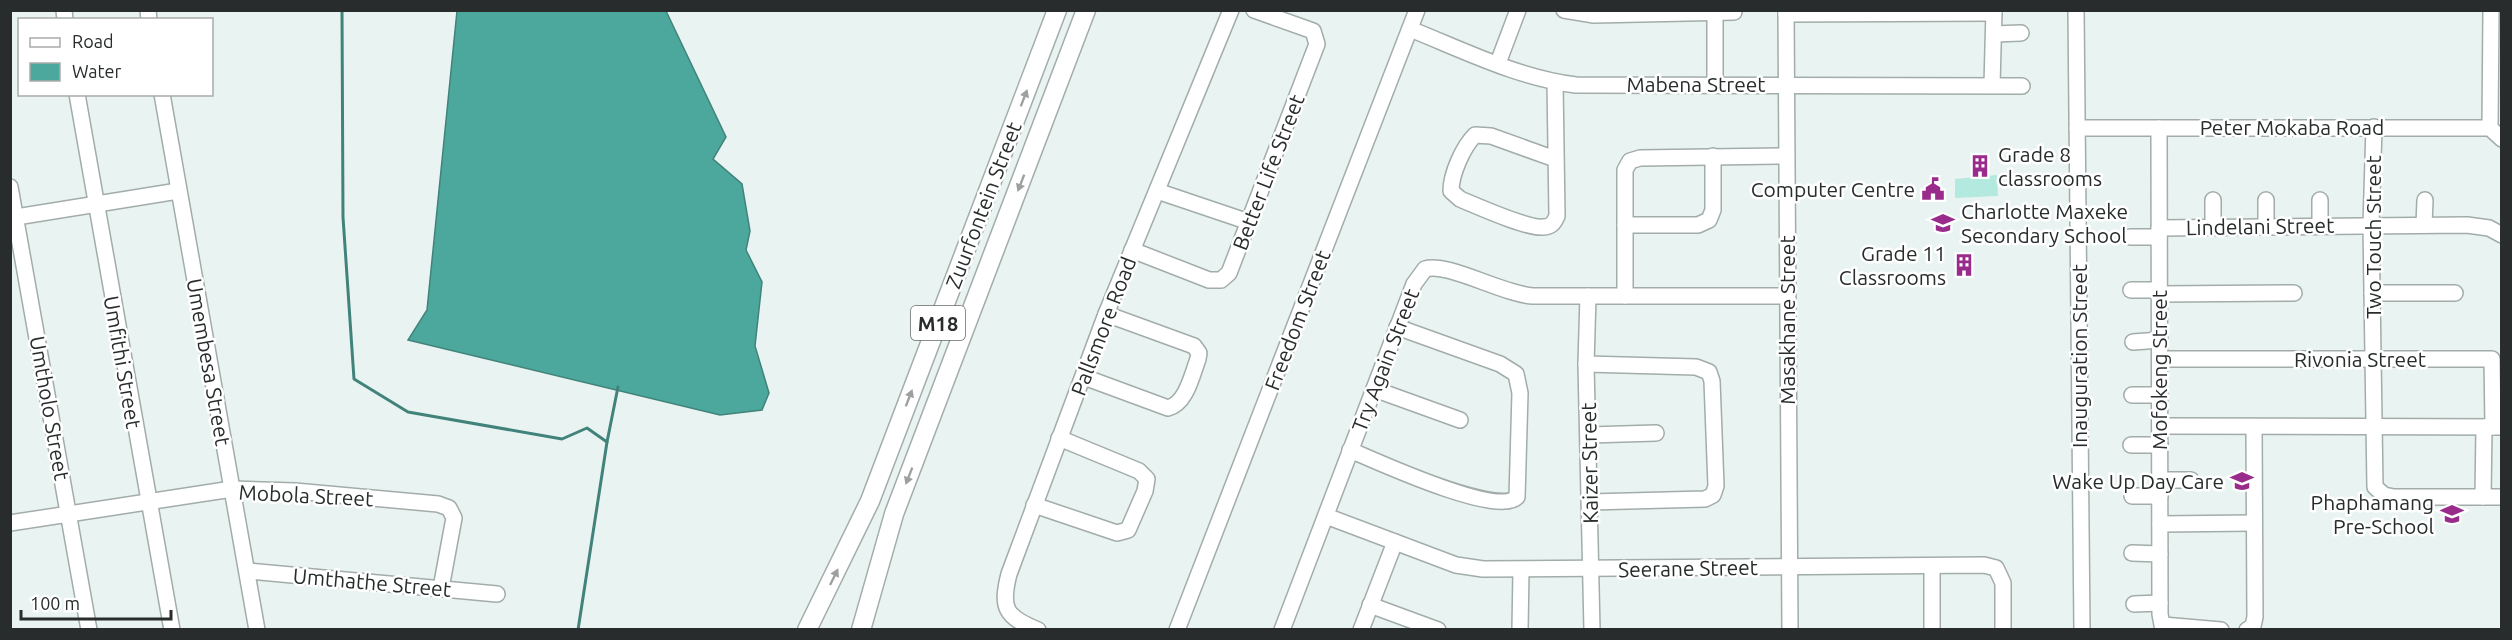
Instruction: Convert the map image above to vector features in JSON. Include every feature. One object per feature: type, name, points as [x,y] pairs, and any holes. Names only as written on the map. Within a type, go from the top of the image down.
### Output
[{"type":"main road","name":"Zuurfontein Street","points":[[807,630],[870,501],[1057,10]]},
{"type":"main road","name":"Zuurfontein Street","points":[[861,630],[888,530],[1086,10]]},
{"type":"street","name":"Pallsmore Road","points":[[1038,630],[1013,617],[1004,602],[1009,574],[1106,314],[1231,10]]},
{"type":"street","name":"Better Life Street","points":[[1132,250],[1209,280],[1221,280],[1229,273],[1317,40],[1315,33],[1308,29],[1254,10]]},
{"type":"street","name":"Freedom Street","points":[[1177,630],[1417,10]]},
{"type":"street","points":[[1498,63],[1518,10]]},
{"type":"street","points":[[1564,10],[1594,13],[1734,12]]},
{"type":"street","name":"Inauguration Street","points":[[2076,10],[2082,630]]},
{"type":"street","points":[[2491,10],[2496,31],[2496,83],[2490,128],[2502,139]]},
{"type":"street","points":[[1715,12],[1715,84]]},
{"type":"street","points":[[1786,12],[1994,12],[1992,85]]},
{"type":"street","name":"Masakhane Street","points":[[1786,12],[1790,630]]},
{"type":"street","name":"Mabena Street","points":[[1410,29],[1555,82],[2022,86]]},
{"type":"street","points":[[1994,34],[2021,33]]},
{"type":"street","points":[[1555,82],[1557,216],[1549,226],[1534,227],[1460,199],[1451,191],[1460,163],[1475,135],[1491,136],[1555,159]]},
{"type":"street","name":"Umfithi Street","points":[[77,96],[172,630]]},
{"type":"street","name":"Umembesa Street","points":[[162,96],[257,630]]},
{"type":"street","name":"Two Touch Street","points":[[2374,127],[2371,225],[2373,479],[2377,491],[2394,497],[2483,497]]},
{"type":"street","name":"Peter Mokaba Road","points":[[2078,128],[2490,128]]},
{"type":"street","name":"Mofokeng Street","points":[[2159,128],[2160,603],[2163,627],[2221,630]]},
{"type":"street","points":[[1625,225],[1698,225],[1709,220],[1713,210],[1713,156]]},
{"type":"street","points":[[1625,296],[1625,170],[1630,161],[1640,158],[1786,156]]},
{"type":"street","name":"Umtholo Street","points":[[10,187],[13,217],[89,630]]},
{"type":"street","points":[[13,217],[178,191]]},
{"type":"street","points":[[1157,191],[1249,222]]},
{"type":"street","points":[[2213,200],[2213,227]]},
{"type":"street","points":[[2266,200],[2266,226]]},
{"type":"street","points":[[2320,200],[2320,225]]},
{"type":"street","points":[[2424,225],[2425,200]]},
{"type":"street","name":"Lindelani Street","points":[[2130,237],[2213,227],[2320,225],[2480,226],[2502,235]]},
{"type":"street","name":"Try Again Street","points":[[1282,630],[1397,327],[1417,278],[1425,269],[1431,267],[1447,269],[1519,295],[1787,296]]},
{"type":"street","points":[[2132,290],[2294,293]]},
{"type":"street","points":[[2372,293],[2455,293]]},
{"type":"street","name":"Kaizer Street","points":[[1588,296],[1586,364],[1592,630]]},
{"type":"street","points":[[1084,377],[1168,408],[1179,402],[1198,359],[1198,349],[1194,346],[1106,314]]},
{"type":"street","points":[[1350,450],[1467,496],[1505,502],[1517,497],[1520,393],[1516,374],[1500,364],[1397,327]]},
{"type":"street","points":[[2133,342],[2160,340]]},
{"type":"street","name":"Rivonia Street","points":[[2160,359],[2497,359],[2493,427],[2483,497]]},
{"type":"street","points":[[1586,364],[1696,366],[1709,372],[1712,381],[1716,486],[1713,495],[1705,499],[1590,502]]},
{"type":"street","points":[[1374,389],[1460,420]]},
{"type":"street","points":[[2132,395],[2160,394]]},
{"type":"street","points":[[2160,426],[2493,427]]},
{"type":"street","points":[[2249,629],[2255,617],[2254,427]]},
{"type":"street","points":[[1589,435],[1656,433]]},
{"type":"street","points":[[1034,505],[1118,533],[1128,530],[1145,490],[1147,479],[1139,471],[1059,438]]},
{"type":"street","points":[[2131,445],[2160,445]]},
{"type":"street","points":[[2132,496],[2191,480]]},
{"type":"street","name":"Mobola Street","points":[[10,523],[232,489],[295,491],[445,506],[452,513],[454,524],[441,588]]},
{"type":"street","points":[[2483,497],[2502,497]]},
{"type":"street","name":"Seerane Street","points":[[1326,516],[1469,568],[1592,570],[1978,565],[1996,568],[2003,583],[2003,630]]},
{"type":"street","points":[[2160,524],[2254,523]]},
{"type":"street","points":[[1361,630],[1395,542]]},
{"type":"street","points":[[2132,553],[2160,554]]},
{"type":"street","points":[[1932,566],[1932,630]]},
{"type":"street","points":[[1520,630],[1521,570]]},
{"type":"street","name":"Umthathe Street","points":[[248,571],[497,594]]},
{"type":"street","points":[[2134,604],[2160,603]]},
{"type":"street","points":[[1370,605],[1438,630]]},
{"type":"shaded area","points":[[1997,175],[1998,196],[1955,198],[1955,179]]},
{"type":"water","points":[[457,11],[666,11],[726,137],[713,159],[742,184],[750,231],[746,250],[762,282],[755,346],[769,393],[762,410],[720,415],[408,340],[427,310]]},
{"type":"waterway","points":[[342,10],[343,217],[354,379],[408,412],[562,439],[587,428],[607,442],[578,630]]},
{"type":"waterway","points":[[607,442],[618,387]]},
{"type":"place","name":"Grade 8 classrooms","points":[[1980,166]]},
{"type":"place","name":"Computer Centre","points":[[1933,189]]},
{"type":"place","name":"Charlotte Maxeke Secondary School","points":[[1943,223]]},
{"type":"place","name":"Grade 11 Classrooms","points":[[1964,265]]},
{"type":"place","name":"Wake Up Day Care","points":[[2242,481]]},
{"type":"place","name":"Phaphamang Pre-School","points":[[2452,514]]}]
